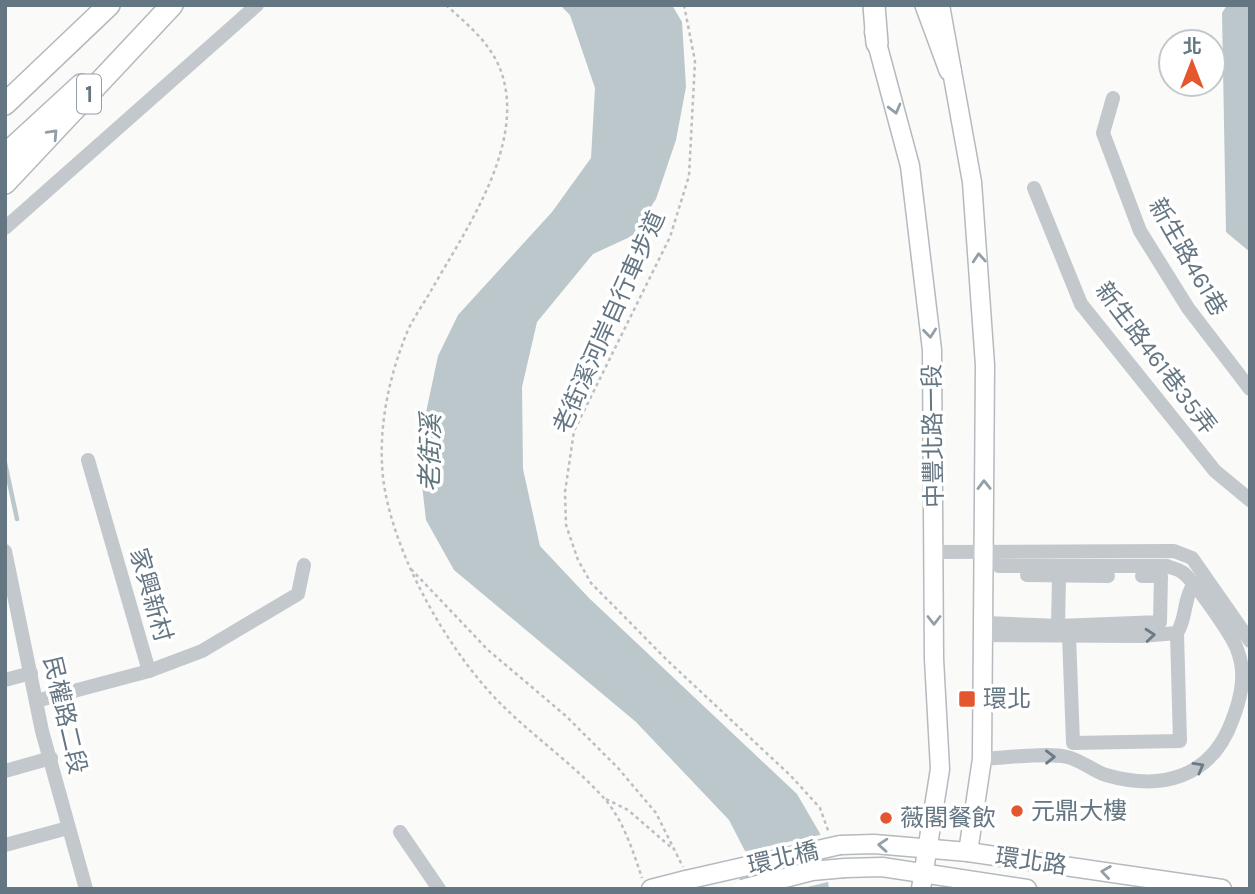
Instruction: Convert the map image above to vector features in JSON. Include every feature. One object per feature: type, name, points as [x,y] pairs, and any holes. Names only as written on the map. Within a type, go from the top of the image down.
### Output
[{"type":"highway","name":"1","points":[[5,92],[109,5]]},
{"type":"highway","name":"1","points":[[5,104],[109,5]]},
{"type":"highway","name":"1","points":[[5,155],[169,5]]},
{"type":"highway","name":"1","points":[[5,183],[169,5]]},
{"type":"highway","points":[[874,5],[877,43]]},
{"type":"highway","points":[[926,5],[950,70]]},
{"type":"main road","name":"中豐北路一段","points":[[864,5],[910,166],[932,350],[934,659],[940,769],[922,881]]},
{"type":"main road","name":"中豐北路一段","points":[[940,5],[972,182],[985,365],[982,758],[968,852]]},
{"type":"main road","name":"環北路","points":[[836,845],[874,844],[968,852],[1222,889]]},
{"type":"main road","name":"環北橋","points":[[687,878],[836,845]]},
{"type":"main road","points":[[922,881],[968,852]]},
{"type":"main road","name":"環北路","points":[[845,868],[882,867],[922,881],[1027,889]]},
{"type":"main road","name":"環北橋","points":[[743,889],[812,872],[845,868]]},
{"type":"main road","points":[[649,889],[687,878]]},
{"type":"street","points":[[5,228],[257,5]]},
{"type":"street","name":"新生路461巷","points":[[1113,98],[1103,133],[1140,231],[1188,308],[1250,389]]},
{"type":"street","name":"新生路461巷35弄","points":[[1034,188],[1081,304],[1215,471],[1250,500]]},
{"type":"street","name":"家興新村","points":[[36,701],[149,671],[88,460]]},
{"type":"street","name":"民權路二段","points":[[5,551],[36,701],[86,889]]},
{"type":"street","points":[[934,552],[1174,551],[1192,558],[1250,641]]},
{"type":"street","points":[[982,758],[1066,757],[1106,775],[1146,781],[1183,776],[1211,761],[1237,709],[1243,672],[1237,649],[1224,626],[1183,572],[1167,566],[999,566],[985,553]]},
{"type":"street","points":[[149,671],[202,651],[298,594],[304,565]]},
{"type":"street","points":[[1025,567],[1027,576],[1161,576],[1160,622],[1064,630]]},
{"type":"street","points":[[1059,577],[1073,743],[1180,741],[1177,633],[1185,620],[1185,597],[1193,585]]},
{"type":"street","points":[[984,629],[1064,630],[1141,636],[1177,633]]},
{"type":"street","points":[[5,680],[31,673]]},
{"type":"street","points":[[5,771],[51,758]]},
{"type":"street","points":[[5,845],[68,828]]},
{"type":"street","points":[[400,832],[439,889]]},
{"type":"path","points":[[446,5],[478,33],[502,75],[504,134],[498,163],[478,209],[404,338],[384,408],[382,466],[408,567],[432,615],[500,703],[604,798],[637,817],[676,851]]},
{"type":"path","name":"老街溪河岸自行車步道","points":[[684,5],[695,61],[689,176],[670,237],[574,431],[565,492],[566,526],[578,560],[591,583],[668,661],[792,776],[820,808],[836,845]]},
{"type":"path","points":[[408,567],[488,650],[566,716],[618,768],[656,813],[687,878]]},
{"type":"path","points":[[604,798],[620,822],[649,889]]},
{"type":"water","name":"老街溪","points":[[560,5],[672,5],[682,22],[686,87],[676,140],[656,199],[632,236],[593,254],[537,322],[522,387],[523,469],[540,546],[589,598],[797,794],[822,837],[829,889],[757,889],[745,851],[729,820],[636,722],[454,570],[426,520],[418,450],[438,356],[458,315],[552,212],[591,158],[595,88],[570,15]]},
{"type":"water","points":[[1227,5],[1250,5],[1250,252],[1226,232],[1224,98],[1227,98],[1227,28],[1222,28],[1222,13]]},
{"type":"pier","points":[[824,834],[832,881],[799,889],[753,889],[742,852]]},
{"type":"waterway","points":[[5,463],[17,519]]},
{"type":"place","name":"環北","points":[[967,699]]},
{"type":"place","name":"元鼎大樓","points":[[1017,811]]},
{"type":"place","name":"薇閣餐飲","points":[[886,818]]}]
